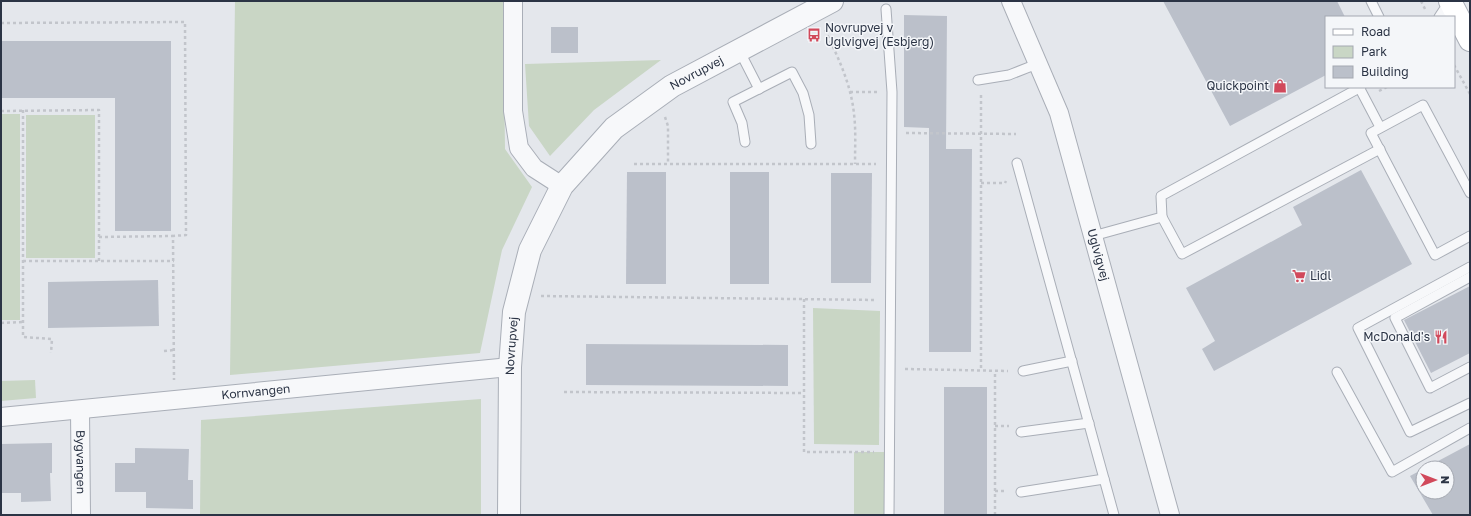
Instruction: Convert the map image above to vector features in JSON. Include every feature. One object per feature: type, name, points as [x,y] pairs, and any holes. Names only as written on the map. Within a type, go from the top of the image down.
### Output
[{"type":"main road","points":[[1450,1],[1470,40]]},
{"type":"street","points":[[513,1],[513,110],[519,148],[534,168],[562,186]]},
{"type":"street","name":"Uglvigvej","points":[[1011,1],[1059,113],[1170,515]]},
{"type":"street","name":"Novrupvej","points":[[509,515],[510,367],[514,312],[530,250],[562,186],[614,128],[672,86],[823,6]]},
{"type":"street","name":"Kornvangen","points":[[1,418],[510,367]]},
{"type":"street","name":"Bygvangen","points":[[80,410],[81,515]]},
{"type":"lane","points":[[1371,1],[1378,16]]},
{"type":"lane","points":[[1439,16],[1450,1]]},
{"type":"lane","points":[[886,9],[892,92],[889,515]]},
{"type":"lane","points":[[739,50],[759,89]]},
{"type":"lane","points":[[978,80],[1008,75],[1037,64]]},
{"type":"lane","points":[[745,142],[742,123],[733,102],[792,72],[803,93],[809,115],[811,144]]},
{"type":"lane","points":[[1380,128],[1360,88],[1161,196],[1162,217],[1182,254],[1380,149]]},
{"type":"lane","points":[[1470,193],[1423,105],[1371,132],[1435,255],[1470,236]]},
{"type":"lane","points":[[1017,163],[1114,515]]},
{"type":"lane","points":[[1093,236],[1162,217]]},
{"type":"lane","points":[[1470,267],[1358,328],[1410,432],[1470,403]]},
{"type":"lane","points":[[1470,277],[1395,318],[1430,388],[1470,367]]},
{"type":"lane","points":[[1023,371],[1072,362]]},
{"type":"lane","points":[[1337,372],[1392,472],[1470,428]]},
{"type":"lane","points":[[1021,432],[1089,423]]},
{"type":"lane","points":[[1021,492],[1104,479]]},
{"type":"path","points":[[823,6],[850,92],[854,115],[855,164]]},
{"type":"path","points":[[1,23],[185,22],[186,235],[99,237]]},
{"type":"path","points":[[1455,67],[1470,94]]},
{"type":"path","points":[[978,80],[981,98],[981,370]]},
{"type":"path","points":[[850,92],[892,92]]},
{"type":"path","points":[[658,96],[668,126],[668,164]]},
{"type":"path","points":[[23,110],[23,337],[52,339],[51,353]]},
{"type":"path","points":[[1,111],[99,110],[99,261]]},
{"type":"path","points":[[891,133],[1016,134]]},
{"type":"path","points":[[981,183],[1005,183],[1017,163]]},
{"type":"path","points":[[634,164],[891,164]]},
{"type":"path","points":[[173,236],[174,400]]},
{"type":"path","points":[[23,261],[174,261]]},
{"type":"path","points":[[519,293],[542,296],[890,300]]},
{"type":"path","points":[[804,299],[804,452],[889,452]]},
{"type":"path","points":[[1,323],[23,322]]},
{"type":"path","points":[[164,351],[174,350]]},
{"type":"path","points":[[890,368],[1023,371]]},
{"type":"path","points":[[995,370],[995,515]]},
{"type":"path","points":[[564,392],[804,393]]},
{"type":"green space","points":[[235,1],[503,1],[505,149],[532,187],[502,250],[480,353],[230,375]]},
{"type":"green space","points":[[661,60],[594,110],[550,156],[529,126],[525,64]]},
{"type":"green space","points":[[1,114],[20,114],[20,320],[1,320]]},
{"type":"green space","points":[[26,115],[95,115],[95,258],[26,258]]},
{"type":"green space","points":[[813,308],[880,311],[879,445],[814,444]]},
{"type":"green space","points":[[35,380],[36,398],[1,401],[1,381]]},
{"type":"green space","points":[[481,399],[481,515],[200,515],[201,420]]},
{"type":"green space","points":[[854,452],[892,452],[893,515],[854,515]]},
{"type":"building","points":[[1163,1],[1337,1],[1344,16],[1325,16],[1325,76],[1230,126]]},
{"type":"building","points":[[904,15],[947,16],[946,149],[972,149],[971,352],[929,352],[929,128],[904,127]]},
{"type":"building","points":[[551,27],[578,27],[578,53],[551,53]]},
{"type":"building","points":[[1,41],[171,41],[171,231],[115,231],[115,98],[1,98]]},
{"type":"building","name":"Lidl","points":[[1361,170],[1412,264],[1214,371],[1202,349],[1215,341],[1186,288],[1302,225],[1293,207]]},
{"type":"building","points":[[627,172],[666,172],[666,284],[626,284]]},
{"type":"building","points":[[730,172],[769,172],[769,284],[730,284]]},
{"type":"building","points":[[831,173],[872,173],[871,283],[831,283]]},
{"type":"building","points":[[158,280],[159,326],[48,328],[48,282]]},
{"type":"building","name":"McDonald's","points":[[1470,286],[1470,353],[1431,373],[1404,320]]},
{"type":"building","points":[[586,344],[788,345],[788,386],[586,385]]},
{"type":"building","points":[[944,387],[987,387],[987,515],[944,515]]},
{"type":"building","points":[[52,443],[52,473],[50,473],[51,501],[21,502],[21,493],[1,493],[1,444]]},
{"type":"building","points":[[1470,444],[1470,515],[1433,515],[1424,500],[1455,500],[1455,460],[1440,460]]},
{"type":"building","points":[[135,448],[189,449],[188,480],[193,480],[193,509],[146,508],[146,492],[115,492],[115,463],[135,463]]},
{"type":"building","points":[[1415,473],[1415,484],[1410,476]]},
{"type":"place","name":"Novrupvej v Uglvigvej (Esbjerg)","points":[[814,35]]},
{"type":"place","name":"Quickpoint","points":[[1280,86]]},
{"type":"place","name":"Lidl","points":[[1299,276]]},
{"type":"place","name":"McDonald's","points":[[1441,337]]}]
